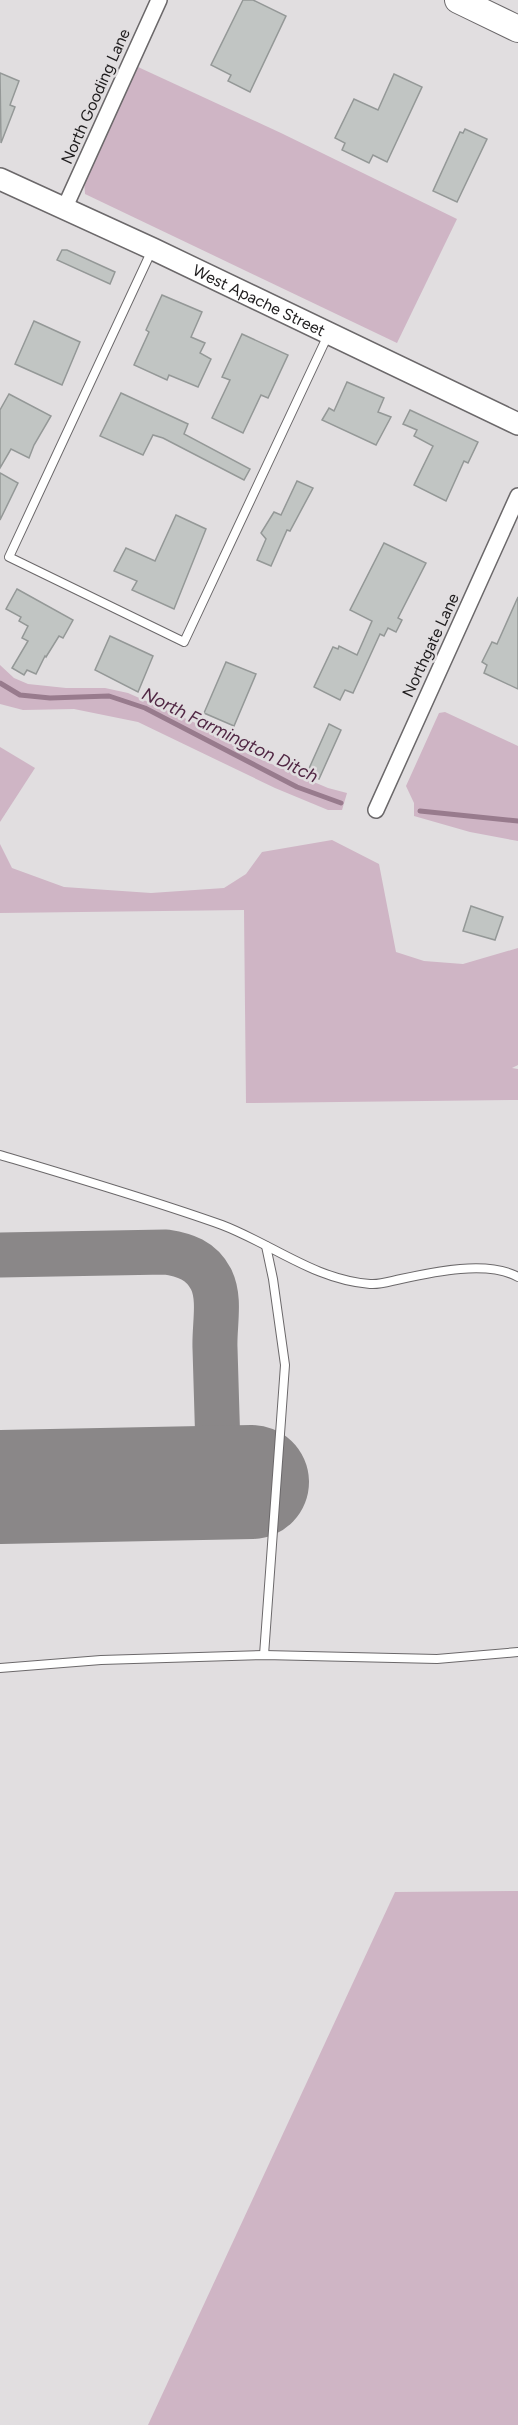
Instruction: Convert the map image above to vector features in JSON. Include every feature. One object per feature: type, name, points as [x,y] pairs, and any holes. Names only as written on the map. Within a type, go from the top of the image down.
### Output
[{"type":"highway","points":[[458,0],[518,29]]},
{"type":"main road","name":"West Apache Street","points":[[0,179],[65,207],[518,424]]},
{"type":"street","name":"North Gooding Lane","points":[[65,207],[159,0]]},
{"type":"street","name":"Northgate Lane","points":[[376,810],[518,496]]},
{"type":"lane","points":[[153,249],[9,557],[184,642],[328,333]]},
{"type":"lane","points":[[0,1155],[225,1226],[342,1280],[373,1284],[445,1270],[478,1269],[518,1276]]},
{"type":"lane","points":[[264,1655],[285,1365],[266,1246]]},
{"type":"lane","points":[[0,1668],[101,1660],[264,1655],[437,1659],[518,1652]]},
{"type":"shaded area","points":[[138,67],[281,133],[457,219],[397,343],[85,194],[84,181]]},
{"type":"shaded area","points":[[0,665],[14,678],[28,684],[66,688],[105,688],[128,693],[200,725],[248,754],[328,788],[347,793],[342,810],[328,810],[275,788],[138,722],[74,709],[23,710],[0,704]]},
{"type":"shaded area","points":[[445,712],[518,746],[518,841],[470,832],[414,816],[414,803],[406,786],[439,713]]},
{"type":"shaded area","points":[[0,747],[35,768],[0,822]]},
{"type":"shaded area","points":[[332,840],[379,864],[396,952],[424,961],[463,964],[518,948],[518,1065],[512,1068],[518,1069],[518,1100],[246,1103],[244,910],[0,913],[0,844],[12,868],[64,887],[151,893],[224,888],[246,874],[262,852]]},
{"type":"shaded area","points":[[518,1891],[518,2425],[148,2425],[395,1892]]},
{"type":"building","points":[[243,0],[253,0],[286,16],[250,92],[228,81],[231,75],[211,65]]},
{"type":"building","points":[[0,73],[19,81],[10,105],[15,107],[1,143]]},
{"type":"building","points":[[394,74],[422,87],[387,162],[373,155],[369,163],[342,150],[345,143],[335,138],[354,99],[378,110]]},
{"type":"building","points":[[465,129],[487,139],[457,202],[433,191],[460,132],[463,133]]},
{"type":"building","points":[[62,250],[67,250],[115,272],[110,284],[57,260]]},
{"type":"building","points":[[162,295],[202,312],[191,337],[205,343],[200,353],[211,359],[198,387],[169,375],[167,380],[134,365],[149,332],[146,330]]},
{"type":"building","points":[[34,321],[80,342],[62,385],[15,364]]},
{"type":"building","points":[[242,334],[288,355],[268,398],[261,395],[243,433],[212,418],[230,380],[222,377]]},
{"type":"building","points":[[347,382],[384,398],[378,412],[391,417],[376,445],[322,420],[329,408],[334,411]]},
{"type":"building","points":[[121,393],[188,424],[184,434],[250,469],[244,480],[163,438],[153,435],[143,455],[100,436]]},
{"type":"building","points":[[9,394],[51,416],[29,458],[11,449],[0,468],[0,410]]},
{"type":"building","points":[[410,410],[478,442],[468,463],[464,461],[446,501],[414,485],[433,446],[414,436],[417,430],[403,424]]},
{"type":"building","points":[[0,473],[18,483],[0,520]]},
{"type":"building","points":[[297,481],[313,488],[290,531],[287,530],[271,566],[257,560],[266,539],[261,533],[274,512],[281,515]]},
{"type":"building","points":[[176,515],[206,529],[174,609],[132,590],[137,581],[114,571],[126,548],[155,561]]},
{"type":"building","points":[[384,543],[426,563],[398,618],[402,620],[396,632],[388,628],[384,636],[380,634],[353,693],[345,690],[340,700],[314,687],[333,647],[338,649],[339,646],[357,655],[372,621],[350,610]]},
{"type":"building","points":[[17,589],[73,620],[63,638],[59,636],[45,656],[36,674],[27,670],[24,675],[12,668],[28,641],[22,638],[28,626],[19,621],[21,617],[6,609]]},
{"type":"building","points":[[518,597],[518,689],[484,673],[487,665],[482,662],[492,642],[497,644]]},
{"type":"building","points":[[110,636],[153,656],[138,692],[95,670]]},
{"type":"building","points":[[226,662],[256,674],[234,726],[204,713]]},
{"type":"building","points":[[329,724],[341,730],[319,779],[307,773]]},
{"type":"building","points":[[471,906],[503,917],[495,940],[463,931]]},
{"type":"waterway","name":"North Farmington Ditch","points":[[0,683],[20,695],[50,698],[109,696],[145,708],[297,787],[341,803]]},
{"type":"waterway","name":"North Farmington Ditch","points":[[420,811],[518,821]]},
{"type":"taxiway","points":[[0,1255],[166,1252],[186,1257],[202,1267],[211,1279],[216,1295],[215,1348],[219,1482]]},
{"type":"runway","points":[[0,1487],[252,1482]]}]
